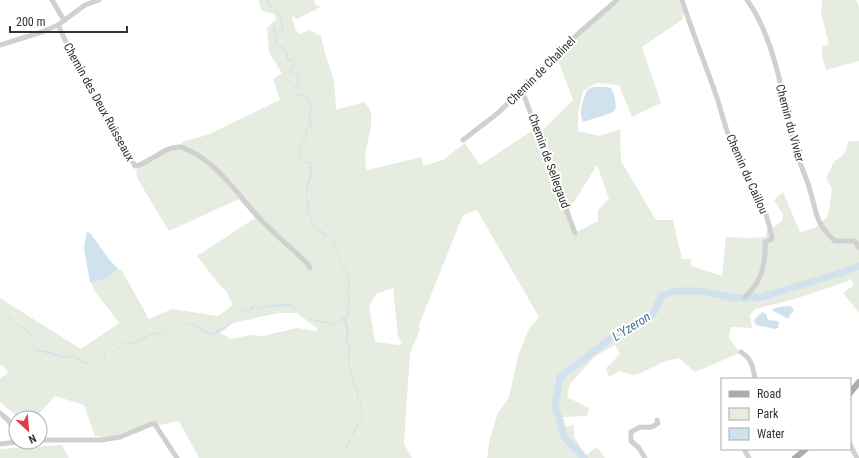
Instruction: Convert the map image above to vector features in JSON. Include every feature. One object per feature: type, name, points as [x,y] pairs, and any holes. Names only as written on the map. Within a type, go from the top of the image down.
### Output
[{"type":"main road","points":[[851,392],[859,382]]},
{"type":"main road","points":[[795,458],[800,451]]},
{"type":"street","points":[[52,0],[65,20]]},
{"type":"street","points":[[0,45],[42,32],[58,25],[85,5],[99,0]]},
{"type":"street","name":"Chemin de Chalinel","points":[[463,140],[489,120],[522,90],[579,33],[617,0]]},
{"type":"street","name":"Chemin du Caillou","points":[[682,0],[716,93],[730,139],[762,203],[771,231],[772,239],[765,242],[763,270],[750,293],[745,297]]},
{"type":"street","name":"Chemin du Vivier","points":[[747,0],[762,27],[772,55],[794,145],[807,179],[818,221],[822,228],[835,240],[855,241],[859,248]]},
{"type":"street","name":"Chemin des Deux Ruisseaux","points":[[58,25],[74,59],[134,166],[137,166],[165,150],[181,146],[204,158],[222,174],[261,220],[307,263],[310,268]]},
{"type":"street","name":"Chemin de Sellegaud","points":[[522,90],[575,233]]},
{"type":"street","points":[[741,352],[747,355],[751,361],[755,378]]},
{"type":"street","points":[[645,458],[639,448],[631,441],[631,432],[640,426],[650,428],[654,427],[658,423],[657,420]]},
{"type":"street","points":[[48,440],[101,440],[120,437],[154,424],[177,458]]},
{"type":"street","points":[[851,446],[857,458]]},
{"type":"green space","points":[[258,0],[314,0],[315,4],[321,7],[297,19],[292,16],[295,29],[300,34],[309,30],[321,36],[334,80],[336,110],[364,102],[370,109],[371,125],[365,155],[367,170],[422,157],[423,166],[443,160],[465,143],[480,165],[536,128],[539,134],[573,100],[557,58],[594,22],[621,0],[680,0],[683,11],[683,19],[642,47],[661,103],[632,117],[619,85],[597,83],[583,91],[578,113],[578,131],[600,136],[620,129],[621,161],[656,220],[673,220],[682,259],[691,259],[691,266],[722,276],[726,237],[766,237],[768,227],[773,228],[782,221],[783,215],[774,200],[783,192],[800,232],[815,228],[828,216],[832,189],[826,178],[834,162],[844,154],[849,141],[859,141],[859,313],[843,293],[854,285],[851,280],[795,299],[755,309],[750,315],[752,328],[731,327],[729,338],[740,353],[695,372],[679,358],[665,361],[634,375],[619,371],[609,377],[606,368],[620,354],[615,345],[594,357],[570,384],[567,397],[589,408],[587,416],[563,417],[566,427],[574,425],[574,437],[586,455],[597,447],[605,458],[487,458],[490,438],[498,413],[509,397],[518,356],[529,329],[539,317],[477,210],[463,215],[419,325],[420,330],[410,353],[404,444],[412,458],[199,458],[179,421],[106,437],[95,436],[84,405],[55,396],[42,410],[10,410],[0,402],[0,378],[8,373],[3,365],[0,366],[0,298],[81,349],[119,323],[94,290],[92,283],[108,278],[118,269],[122,271],[149,319],[172,309],[218,316],[233,305],[226,291],[197,256],[255,218],[239,199],[169,231],[137,178],[136,164],[157,153],[180,144],[181,146],[182,142],[207,135],[280,100],[273,79],[282,73],[269,53],[267,28],[276,19],[274,14],[262,11]],"holes":[[[597,165],[609,199],[598,210],[598,221],[575,233],[567,213]],[[393,288],[398,336],[402,344],[399,345],[375,342],[369,306],[376,294]],[[278,313],[297,313],[318,329],[316,331],[297,328],[263,336],[250,335],[231,339],[220,333],[233,323]]]},
{"type":"green space","points":[[822,0],[856,0],[859,7],[859,61],[826,70],[822,56],[822,47],[829,44],[821,13]]},
{"type":"green space","points":[[62,445],[69,458],[0,458],[0,449],[48,450],[48,446]]},
{"type":"water","points":[[266,0],[269,1],[271,6],[277,10],[281,16],[283,28],[278,12],[270,7]]},
{"type":"water","points":[[273,26],[280,31],[283,28],[283,32],[281,32],[275,28],[277,36],[276,44],[277,46],[283,47],[288,53],[288,58],[294,61],[295,65],[291,71],[297,74],[300,77],[299,84],[294,90],[293,88],[297,85],[299,78],[296,74],[291,73],[290,71],[294,64],[293,62],[287,59],[286,53],[282,48],[277,47],[275,44],[276,35],[273,31]]},
{"type":"water","points":[[593,87],[608,87],[612,89],[616,107],[611,113],[583,122],[581,110],[583,102],[587,90]]},
{"type":"water","points":[[296,92],[298,94],[306,95],[312,105],[310,113],[312,125],[306,131],[307,136],[300,147],[299,157],[303,161],[311,162],[312,164],[312,173],[307,191],[307,198],[309,202],[308,208],[314,225],[333,240],[341,265],[348,269],[347,276],[350,281],[348,294],[350,299],[348,308],[349,314],[346,318],[349,333],[346,340],[350,344],[349,362],[354,383],[358,389],[358,397],[361,403],[363,416],[351,438],[350,445],[345,449],[362,415],[357,396],[357,388],[353,384],[348,361],[349,346],[345,341],[347,332],[344,319],[330,325],[327,322],[321,323],[310,319],[305,315],[310,318],[327,321],[331,324],[346,316],[349,299],[347,294],[349,281],[346,277],[347,270],[342,268],[340,264],[332,240],[326,235],[323,235],[313,225],[306,207],[308,202],[306,197],[306,188],[311,164],[303,162],[298,157],[299,146],[306,136],[305,131],[310,125],[309,114],[311,105],[306,97],[298,95]]},
{"type":"water","points":[[87,231],[91,234],[118,269],[108,278],[92,283],[90,282],[84,248]]},
{"type":"water","points":[[289,304],[301,312],[290,306],[268,307],[260,310],[255,306],[249,313],[244,309],[241,315],[240,314],[244,308],[249,312],[251,307],[254,305],[260,309],[274,305]]},
{"type":"water","points":[[790,306],[794,310],[789,318],[771,310],[778,307]]},
{"type":"water","points":[[762,312],[766,314],[768,320],[777,321],[779,323],[778,328],[775,329],[756,325],[754,320]]},
{"type":"water","points":[[0,314],[9,317],[29,331],[36,349],[66,357],[74,355],[79,357],[81,361],[94,364],[79,361],[76,356],[64,358],[35,350],[29,333],[7,317]]},
{"type":"water","points":[[239,317],[226,328],[213,335],[202,331],[191,324],[179,327],[192,323],[213,334]]},
{"type":"water","points":[[160,332],[165,333],[149,336],[135,344],[124,342],[123,344],[126,347],[118,349],[116,345],[109,344],[104,350],[105,347],[110,343],[116,344],[118,348],[125,347],[122,344],[124,341],[135,343],[148,335]]},
{"type":"waterway","name":"L'Yzeron","points":[[584,458],[564,437],[555,404],[560,377],[614,336],[652,316],[662,295],[676,291],[700,291],[736,298],[762,297],[859,266]]}]
